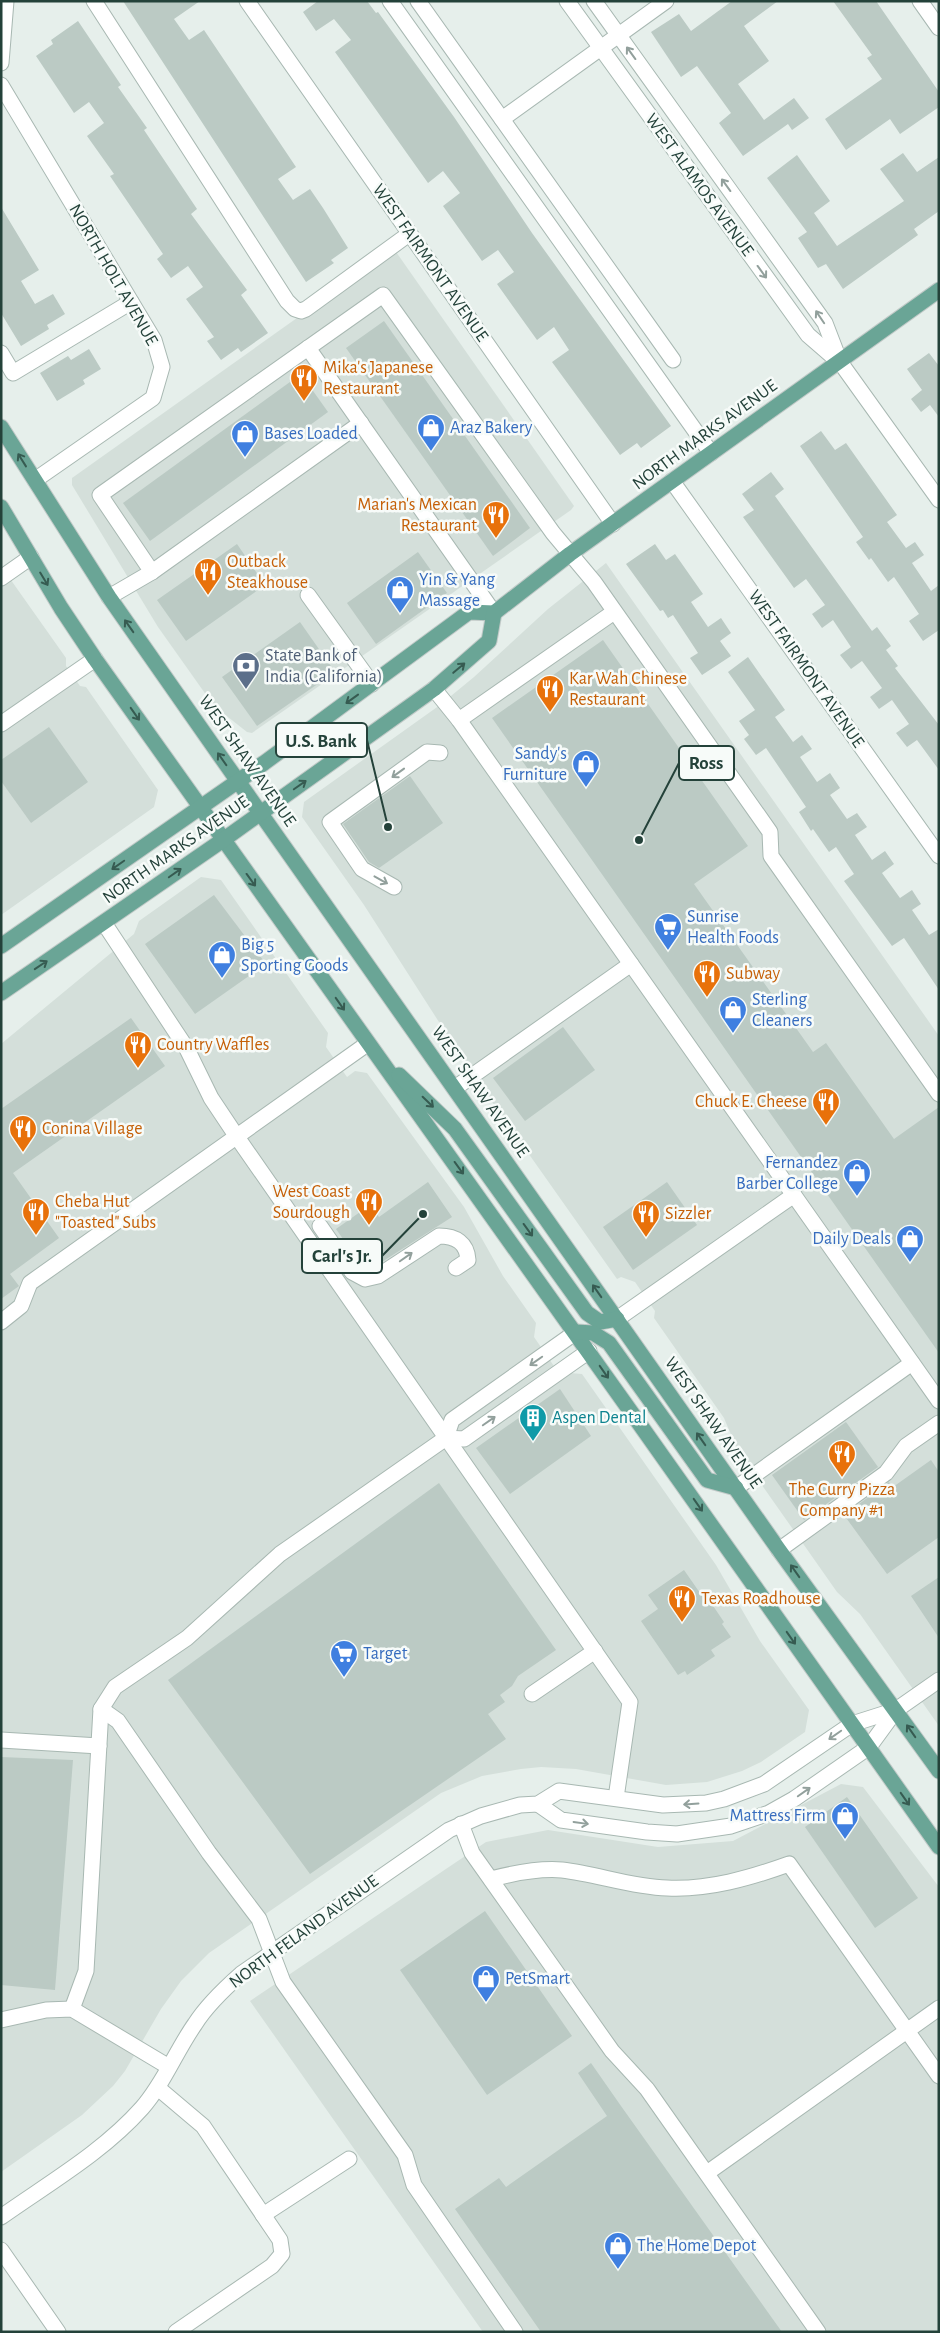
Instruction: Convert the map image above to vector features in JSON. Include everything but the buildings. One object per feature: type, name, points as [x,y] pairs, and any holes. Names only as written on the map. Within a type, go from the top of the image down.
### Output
[{"type":"main road","name":"NORTH MARKS AVENUE","points":[[1,946],[238,781],[468,612],[494,613],[570,554],[939,290]]},
{"type":"main road","name":"WEST SHAW AVENUE","points":[[1,427],[109,597],[779,1550],[939,1771]]},
{"type":"main road","points":[[1,507],[95,659],[368,1044],[576,1332],[939,1847]]},
{"type":"main road","name":"NORTH MARKS AVENUE","points":[[1,993],[223,840],[434,689],[489,641],[494,613]]},
{"type":"main road","points":[[368,1044],[455,1129],[587,1312],[600,1322],[617,1319]]},
{"type":"main road","points":[[576,1332],[593,1333],[609,1343],[707,1480],[736,1488]]},
{"type":"street","points":[[1,63],[6,1]]},
{"type":"street","points":[[94,1],[287,300],[296,309],[301,311],[306,309],[409,234]]},
{"type":"street","name":"WEST FAIRMONT AVENUE","points":[[247,1],[613,524]]},
{"type":"street","points":[[390,1],[711,453]]},
{"type":"street","points":[[418,1],[673,360]]},
{"type":"street","name":"WEST ALAMOS AVENUE","points":[[567,1],[808,335],[840,362],[939,500]]},
{"type":"street","name":"WEST ALAMOS AVENUE","points":[[594,1],[825,323],[840,362]]},
{"type":"street","points":[[502,119],[666,1]]},
{"type":"street","points":[[920,1],[939,28]]},
{"type":"street","name":"NORTH HOLT AVENUE","points":[[1,85],[154,340],[162,367],[153,398],[35,480]]},
{"type":"street","points":[[152,572],[100,495],[382,295],[570,554],[594,582],[770,832],[771,856],[939,1094]]},
{"type":"street","points":[[1,353],[13,373],[131,302]]},
{"type":"street","points":[[308,348],[494,613]]},
{"type":"street","points":[[109,597],[152,572],[361,424]]},
{"type":"street","name":"WEST FAIRMONT AVENUE","points":[[672,481],[939,856]]},
{"type":"street","points":[[1,578],[31,558]]},
{"type":"street","points":[[308,595],[372,684]]},
{"type":"street","points":[[459,720],[614,612]]},
{"type":"street","points":[[1,724],[95,659]]},
{"type":"street","points":[[434,689],[459,720],[939,1401]]},
{"type":"street","points":[[394,887],[362,869],[330,822],[427,752],[440,754]]},
{"type":"street","points":[[104,923],[187,1049],[211,1098],[237,1137],[630,1702],[616,1798]]},
{"type":"street","points":[[455,1088],[631,964]]},
{"type":"street","points":[[1,1322],[22,1306],[30,1283],[368,1044]]},
{"type":"street","points":[[617,1319],[794,1195]]},
{"type":"street","points":[[320,1226],[352,1272],[365,1279],[378,1276],[439,1236],[458,1240],[464,1246],[468,1260],[456,1268]]},
{"type":"street","points":[[72,2009],[86,1972],[101,1708],[115,1687],[187,1638],[280,1554],[446,1438],[452,1420],[576,1332]]},
{"type":"street","points":[[446,1438],[464,1439],[589,1351]]},
{"type":"street","points":[[736,1488],[912,1363]]},
{"type":"street","points":[[779,1550],[886,1473],[906,1446],[939,1423]]},
{"type":"street","points":[[532,1694],[595,1652]]},
{"type":"street","points":[[538,1804],[561,1820],[663,1834],[710,1831],[769,1813],[794,1799],[869,1747],[896,1710],[939,1680]]},
{"type":"street","points":[[101,1708],[118,1721],[209,1853],[260,1919],[282,1982],[405,2155],[414,2184],[515,2332]]},
{"type":"street","name":"NORTH FELAND AVENUE","points":[[1,2217],[120,2129],[158,2088],[195,2024],[213,2001],[241,1974],[437,1837],[461,1824],[500,1810],[538,1804],[559,1791],[663,1805],[706,1803],[724,1799],[764,1784],[852,1724],[896,1710]]},
{"type":"street","points":[[1,1740],[99,1746]]},
{"type":"street","points":[[461,1824],[472,1853],[612,2051],[647,2089],[818,2332]]},
{"type":"street","points":[[491,1879],[525,1871],[562,1870],[640,1885],[682,1888],[728,1883],[757,1876],[789,1864],[939,2076]]},
{"type":"street","points":[[707,2173],[939,2008]]},
{"type":"street","points":[[1,2020],[46,2010],[72,2009],[169,2067]]},
{"type":"street","points":[[158,2088],[203,2126],[280,2240],[282,2254],[272,2266],[176,2332]]},
{"type":"street","points":[[263,2215],[349,2159]]},
{"type":"street","points":[[1,2250],[58,2332]]},
{"type":"shaded area","points":[[394,249],[574,506],[571,510],[252,733],[247,732],[214,706],[158,627],[72,485],[72,478]]},
{"type":"shaded area","points":[[606,563],[939,1036],[939,1726],[860,1614],[837,1592],[738,1451],[724,1418],[654,1318],[655,1311],[635,1282],[621,1277],[617,1279],[471,1072],[364,905],[302,817],[304,802],[440,705],[474,677],[548,609]]},
{"type":"shaded area","points":[[1,566],[66,658],[66,666],[80,686],[86,687],[158,790],[154,807],[1,915]]},
{"type":"shaded area","points":[[201,877],[221,880],[328,1033],[326,1047],[347,1077],[355,1071],[367,1073],[464,1207],[503,1276],[536,1323],[534,1337],[558,1372],[582,1374],[716,1565],[760,1641],[809,1710],[805,1732],[761,1762],[742,1771],[707,1782],[666,1785],[576,1769],[541,1767],[482,1776],[441,1793],[209,1953],[181,1981],[161,2009],[125,2071],[113,2086],[82,2115],[1,2172],[1,1044],[134,934],[139,921]]},
{"type":"shaded area","points":[[841,1784],[863,1787],[939,1887],[939,2332],[483,2332],[250,2001],[486,1842],[548,1830],[658,1847],[733,1841]]},
{"type":"place","name":"Mika's Japanese Restaurant","points":[[304,402]]},
{"type":"place","name":"Araz Bakery","points":[[431,452]]},
{"type":"place","name":"Bases Loaded","points":[[245,458]]},
{"type":"place","name":"Marian's Mexican Restaurant","points":[[496,539]]},
{"type":"place","name":"Outback Steakhouse","points":[[208,596]]},
{"type":"place","name":"Yin & Yang Massage","points":[[400,614]]},
{"type":"place","name":"State Bank of India (California)","points":[[246,690]]},
{"type":"place","name":"Kar Wah Chinese Restaurant","points":[[550,713]]},
{"type":"place","name":"Sandy's Furniture","points":[[586,788]]},
{"type":"place","name":"U.S. Bank","points":[[388,827]]},
{"type":"place","name":"Ross","points":[[639,840]]},
{"type":"place","name":"Sunrise Health Foods","points":[[668,951]]},
{"type":"place","name":"Big 5 Sporting Goods","points":[[222,979]]},
{"type":"place","name":"Subway","points":[[707,998]]},
{"type":"place","name":"Sterling Cleaners","points":[[733,1034]]},
{"type":"place","name":"Country Waffles","points":[[138,1069]]},
{"type":"place","name":"Chuck E. Cheese","points":[[826,1126]]},
{"type":"place","name":"Conina Village","points":[[23,1153]]},
{"type":"place","name":"Fernandez Barber College","points":[[857,1197]]},
{"type":"place","name":"Carl's Jr.","points":[[423,1214]]},
{"type":"place","name":"West Coast Sourdough","points":[[369,1226]]},
{"type":"place","name":"Cheba Hut \"Toasted\" Subs","points":[[36,1236]]},
{"type":"place","name":"Sizzler","points":[[646,1238]]},
{"type":"place","name":"Daily Deals","points":[[910,1263]]},
{"type":"place","name":"Aspen Dental","points":[[533,1442]]},
{"type":"place","name":"The Curry Pizza Company #1","points":[[842,1478]]},
{"type":"place","name":"Texas Roadhouse","points":[[682,1623]]},
{"type":"place","name":"Target","points":[[344,1678]]},
{"type":"place","name":"Mattress Firm","points":[[845,1840]]},
{"type":"place","name":"PetSmart","points":[[486,2003]]},
{"type":"place","name":"The Home Depot","points":[[618,2270]]}]
